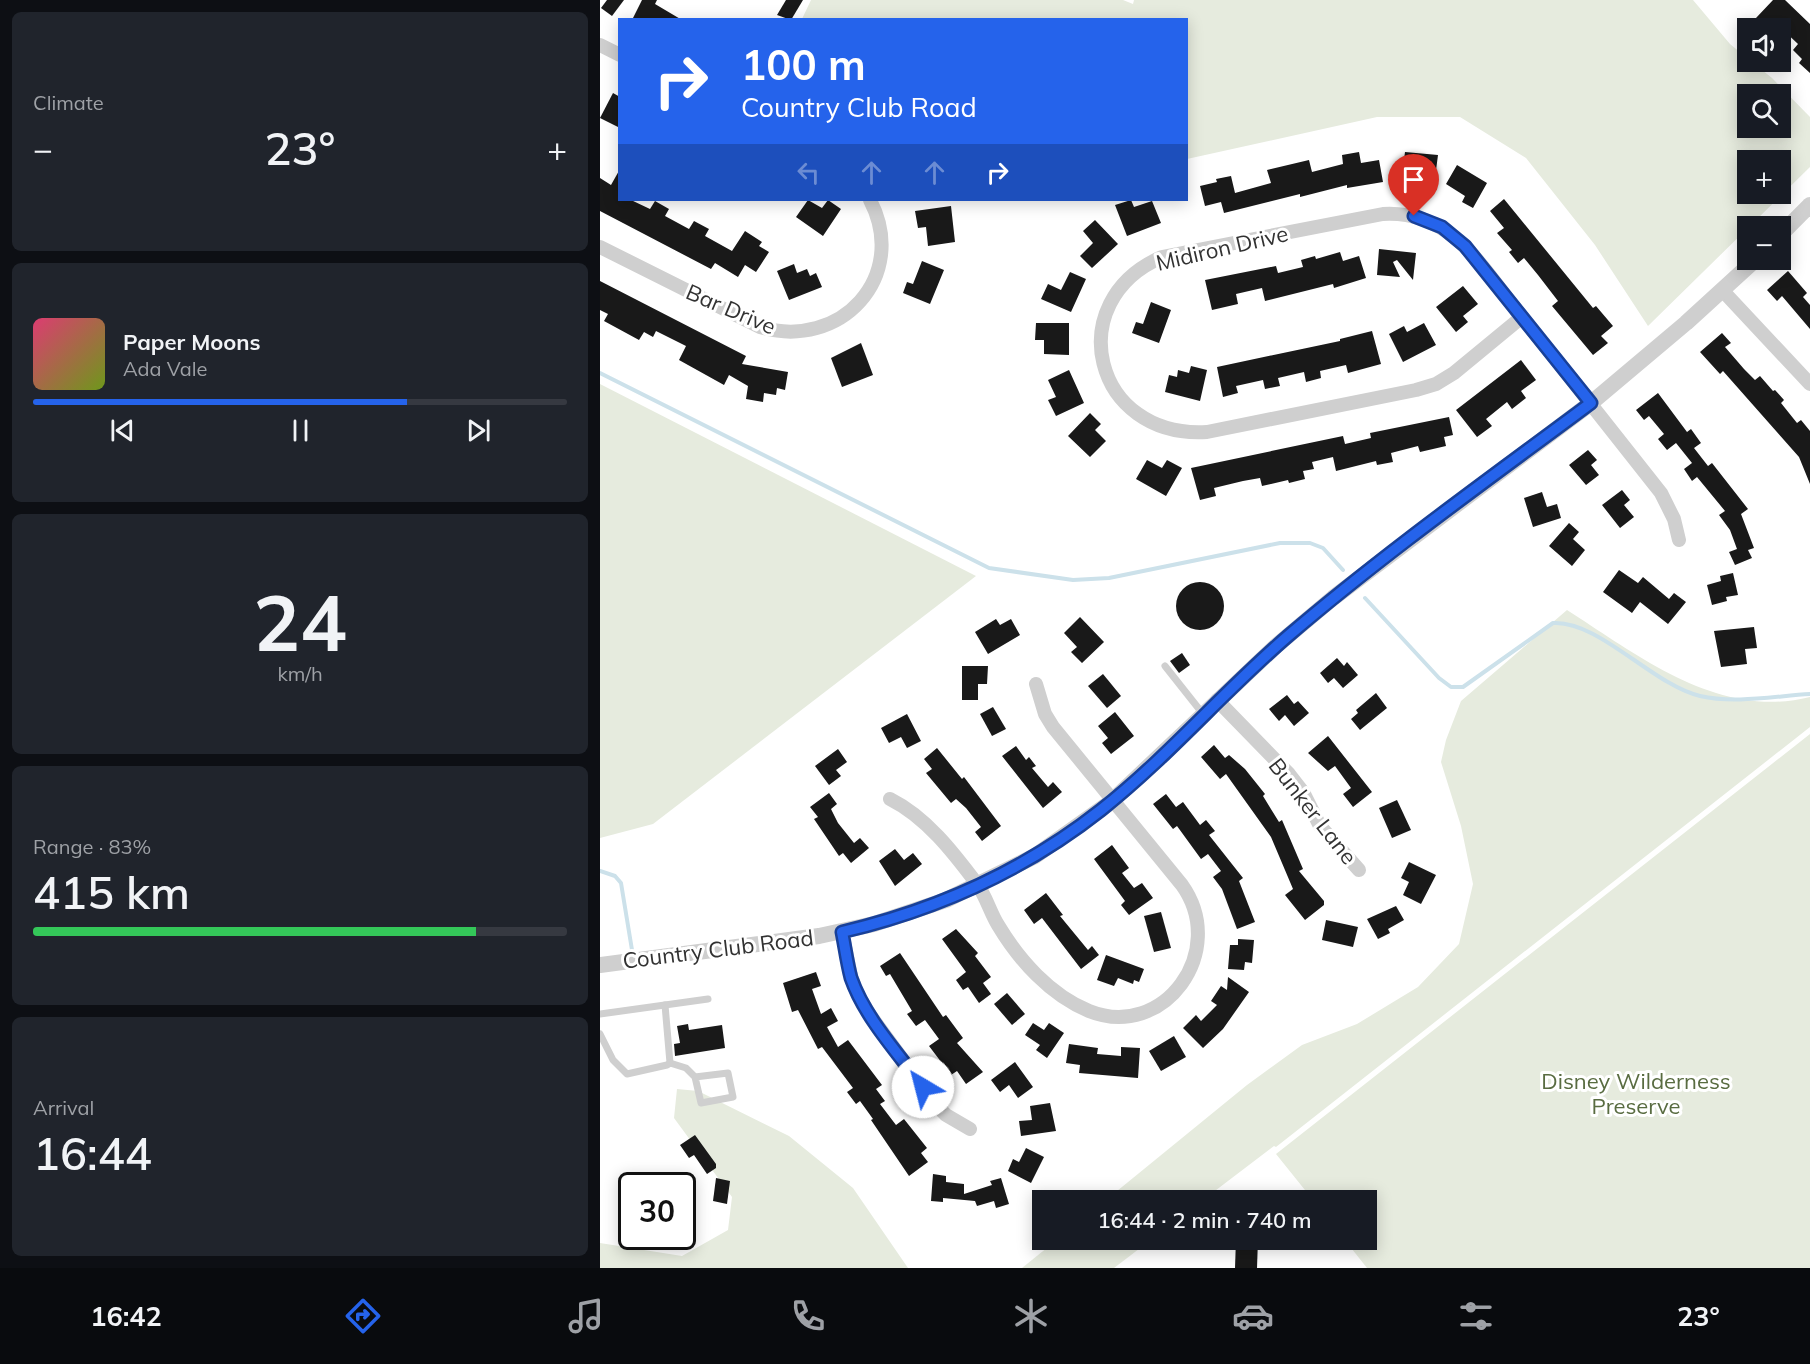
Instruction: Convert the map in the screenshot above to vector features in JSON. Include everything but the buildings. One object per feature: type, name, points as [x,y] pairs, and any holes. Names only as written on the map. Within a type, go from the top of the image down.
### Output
[{"type":"street","points":[[600,45],[618,54]]},
{"type":"street","name":"Bar Drive","points":[[600,247],[760,327],[781,332],[804,332],[825,326],[844,315],[864,297],[877,275],[881,261],[881,235],[870,201]]},
{"type":"street","points":[[1791,224],[1810,206]]},
{"type":"street","name":"Midiron Drive","points":[[1522,317],[1454,373],[1436,384],[1207,432],[1181,432],[1165,429],[1128,408],[1112,386],[1102,351],[1103,324],[1113,298],[1138,271],[1154,261],[1383,214],[1404,214],[1424,218],[1450,233],[1465,246],[1522,317],[1591,403],[1661,493],[1674,519],[1679,540]]},
{"type":"street","name":"Country Club Road","points":[[600,964],[842,932],[910,913],[978,886],[1035,856],[1111,802],[1217,700],[1349,585],[1591,403],[1745,270]]},
{"type":"street","points":[[1723,291],[1810,384]]},
{"type":"street","points":[[890,799],[917,815],[928,826],[978,886],[1015,951],[1041,979],[1064,996],[1089,1010],[1111,1015],[1133,1014],[1165,1000],[1181,985],[1196,958],[1200,939],[1196,910],[1182,885],[1111,802],[1053,728],[1045,714],[1036,684]]},
{"type":"street","name":"Bunker Lane","points":[[1217,700],[1289,774],[1303,792],[1320,825],[1359,870]]},
{"type":"street","points":[[842,932],[850,976],[870,1015],[936,1105],[946,1115],[970,1129]]},
{"type":"lane","points":[[1165,666],[1203,714]]},
{"type":"lane","points":[[600,1014],[708,999]]},
{"type":"lane","points":[[665,1005],[670,1063]]},
{"type":"lane","points":[[600,1034],[614,1060],[627,1074],[670,1063],[686,1068],[695,1077],[701,1103],[733,1097],[728,1073],[695,1077]]},
{"type":"green space","points":[[811,0],[1123,0],[1133,4],[1134,0],[1693,0],[1737,50],[1737,72],[1764,72],[1778,84],[1737,84],[1737,138],[1791,138],[1791,98],[1810,117],[1810,167],[1791,186],[1791,150],[1737,150],[1737,204],[1772,204],[1760,216],[1737,216],[1737,239],[1648,326],[1595,245],[1526,158],[1460,117],[1377,117],[1188,159],[1188,18],[802,18]]},
{"type":"green space","points":[[600,384],[976,576],[653,824],[600,838]]},
{"type":"green space","points":[[1567,610],[1652,664],[1712,692],[1744,700],[1776,702],[1810,697],[1810,727],[1276,1147],[1274,1146],[1216,1190],[1118,1190],[1247,1085],[1302,1045],[1357,1024],[1418,987],[1459,944],[1473,884],[1461,826],[1441,762],[1446,740],[1461,701]]},
{"type":"green space","name":"Disney Wilderness Preserve","points":[[1810,734],[1810,1268],[1367,1268],[1353,1250],[1377,1250],[1377,1190],[1305,1190],[1276,1154]]},
{"type":"green space","points":[[677,1089],[698,1091],[789,1136],[853,1188],[908,1268],[600,1268],[600,1243],[618,1246],[618,1250],[644,1250],[682,1256],[728,1230],[732,1197],[674,1118]]},
{"type":"green space","points":[[1044,1250],[1138,1250],[1114,1268],[1022,1268]]},
{"type":"waterway","points":[[600,373],[989,568],[1073,580],[1109,578],[1280,543],[1310,543],[1323,548],[1343,570]]},
{"type":"waterway","points":[[1365,598],[1439,678],[1451,687],[1463,687],[1553,623],[1570,625],[1588,632],[1664,680],[1682,690],[1700,696],[1741,699],[1810,694]]},
{"type":"waterway","points":[[600,871],[615,876],[621,883],[632,950]]},
{"type":"route","points":[[923,1087],[870,1015],[857,993],[850,976],[842,932],[910,913],[946,900],[1000,875],[1069,834],[1131,784],[1217,700],[1332,598],[1591,403],[1465,246],[1442,227],[1414,216]]}]
